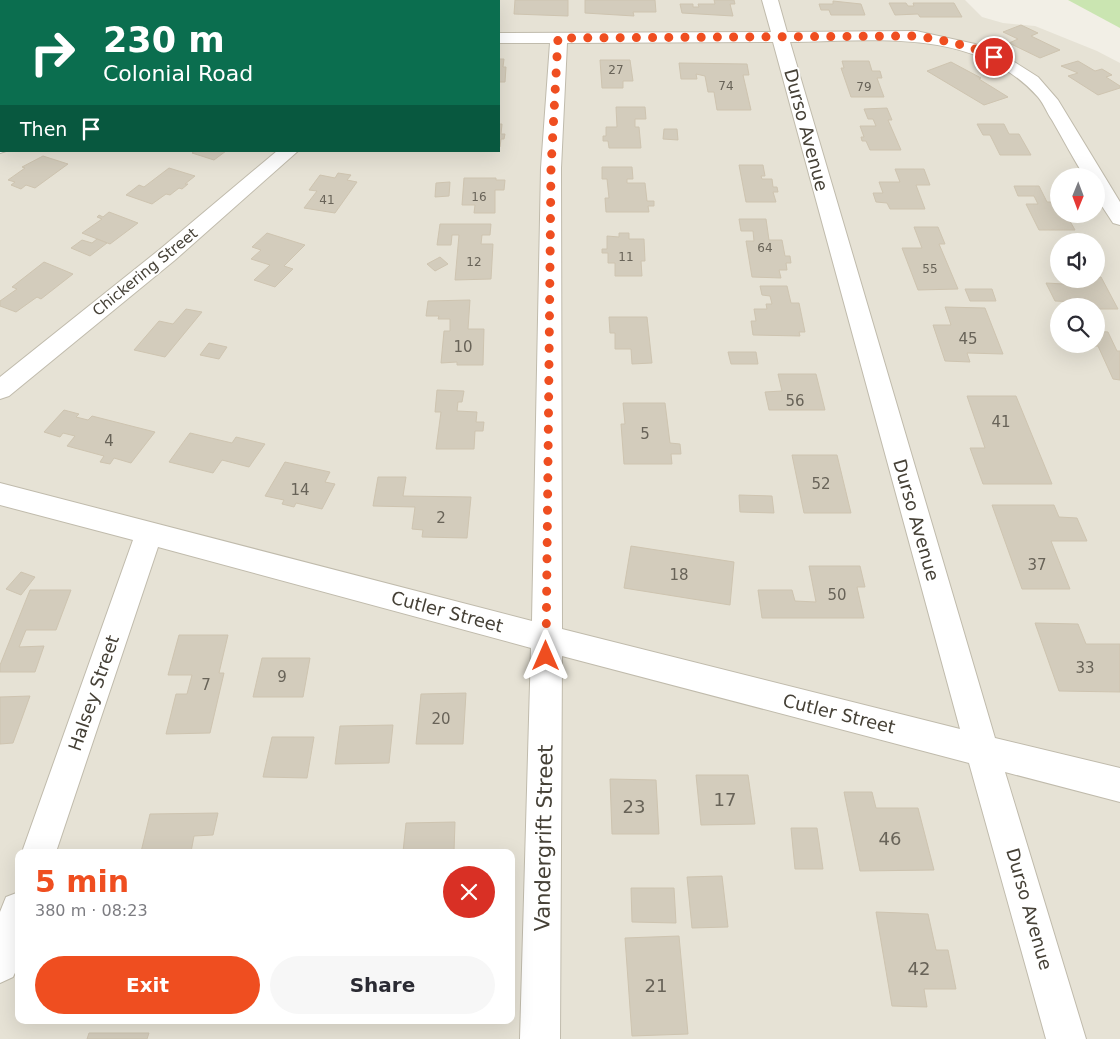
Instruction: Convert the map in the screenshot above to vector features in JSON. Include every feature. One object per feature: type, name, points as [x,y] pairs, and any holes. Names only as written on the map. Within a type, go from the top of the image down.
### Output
[{"type":"street","name":"Durso Avenue","points":[[770,0],[982,750],[1066,1039]]},
{"type":"street","points":[[500,38],[916,36],[946,40],[980,50],[1008,64],[1031,81],[1047,96],[1089,168]]},
{"type":"street","name":"Vandergrift Street","points":[[540,1039],[551,168],[558,38]]},
{"type":"street","name":"Chickering Street","points":[[0,390],[167,255],[288,152]]},
{"type":"street","points":[[1105,195],[1120,219]]},
{"type":"street","name":"Cutler Street","points":[[0,494],[546,638],[1120,786]]},
{"type":"street","name":"Halsey Street","points":[[40,849],[149,534]]},
{"type":"street","points":[[0,964],[15,921]]},
{"type":"shaded area","points":[[500,0],[965,0],[982,17],[1003,23],[1035,26],[1097,51],[1120,63],[1120,1039],[0,1039],[0,152],[500,152]]},
{"type":"green space","points":[[1068,0],[1120,0],[1120,28]]},
{"type":"building","points":[[515,0],[568,0],[568,16],[514,14]]},
{"type":"building","points":[[585,0],[655,0],[656,12],[633,12],[634,16],[585,13]]},
{"type":"building","points":[[714,0],[734,0],[735,4],[730,4],[733,16],[682,13],[680,4],[693,4],[693,7],[699,7],[698,4],[715,4]]},
{"type":"building","points":[[833,1],[861,4],[865,15],[831,15],[829,10],[821,10],[819,4],[833,4]]},
{"type":"building","points":[[889,3],[906,3],[908,6],[914,6],[913,3],[954,3],[962,17],[920,17],[918,14],[895,15]]},
{"type":"building","points":[[1021,25],[1038,33],[1031,36],[1060,50],[1040,58],[1009,43],[1018,39],[1003,32]]},
{"type":"building","points":[[500,59],[504,59],[503,67],[506,67],[505,82],[500,82]]},
{"type":"building","points":[[600,60],[630,60],[633,81],[623,81],[623,88],[602,88]]},
{"type":"building","points":[[842,61],[869,61],[872,71],[880,71],[882,78],[877,78],[884,97],[851,97],[841,68],[844,68]]},
{"type":"building","points":[[1078,61],[1095,71],[1102,69],[1112,75],[1106,77],[1120,86],[1120,88],[1098,95],[1068,76],[1078,73],[1061,66]]},
{"type":"building","points":[[951,62],[981,78],[979,79],[1008,97],[984,105],[927,71]]},
{"type":"building","points":[[679,63],[747,64],[749,75],[743,75],[751,110],[717,110],[714,92],[708,92],[705,76],[696,74],[697,79],[681,79]]},
{"type":"building","points":[[616,107],[645,107],[646,119],[635,119],[635,127],[639,127],[641,148],[609,148],[608,141],[603,141],[603,136],[606,136],[606,127],[617,127]]},
{"type":"building","points":[[887,108],[892,120],[888,120],[901,150],[870,150],[866,141],[862,141],[861,137],[864,137],[860,126],[876,126],[873,119],[868,119],[864,109]]},
{"type":"building","points":[[500,124],[502,124],[501,134],[505,134],[504,139],[501,139],[500,147]]},
{"type":"building","points":[[977,124],[1004,124],[1009,134],[1019,134],[1031,155],[1000,155],[990,135],[983,135]]},
{"type":"building","points":[[664,129],[677,129],[678,140],[663,139]]},
{"type":"building","points":[[194,152],[225,152],[214,160],[192,153]]},
{"type":"building","points":[[43,156],[68,164],[35,188],[26,185],[21,189],[11,185],[15,182],[8,180],[25,168],[22,167]]},
{"type":"building","points":[[739,165],[763,165],[765,176],[761,176],[762,179],[772,179],[773,187],[777,187],[778,192],[773,192],[776,202],[746,202]]},
{"type":"building","points":[[602,167],[632,167],[633,179],[627,179],[627,183],[645,183],[647,201],[654,201],[654,206],[648,206],[649,212],[606,212],[605,198],[609,198],[607,179],[602,179]]},
{"type":"building","points":[[169,168],[195,176],[182,189],[179,188],[170,195],[166,194],[152,204],[126,195],[139,185],[144,187]]},
{"type":"building","points":[[895,169],[924,169],[930,185],[916,185],[925,209],[890,209],[887,203],[876,202],[873,193],[883,193],[879,182],[900,182]]},
{"type":"building","points":[[338,173],[351,175],[347,180],[357,182],[335,213],[304,208],[317,191],[309,190],[320,175],[335,178]]},
{"type":"building","points":[[464,178],[496,178],[496,180],[505,180],[504,190],[495,190],[495,213],[474,213],[475,205],[462,205]]},
{"type":"building","points":[[450,182],[449,196],[435,197],[436,183]]},
{"type":"building","points":[[1014,186],[1039,186],[1047,202],[1050,202],[1050,223],[1071,223],[1075,230],[1039,230],[1026,204],[1038,204],[1034,196],[1018,196]]},
{"type":"building","points":[[109,212],[138,223],[110,244],[82,233],[102,219],[97,217],[99,215],[103,217]]},
{"type":"building","points":[[739,219],[766,219],[769,240],[782,240],[785,256],[790,256],[791,263],[786,263],[787,270],[779,270],[781,278],[752,277],[746,241],[754,241],[753,231],[741,231]]},
{"type":"building","points":[[440,224],[491,224],[490,235],[482,235],[481,244],[493,244],[491,279],[455,280],[459,235],[452,235],[451,245],[437,245]]},
{"type":"building","points":[[914,227],[938,227],[945,244],[939,244],[958,289],[918,290],[902,248],[922,248]]},
{"type":"building","points":[[267,233],[305,245],[284,266],[293,269],[275,287],[254,280],[270,265],[251,259],[261,250],[252,247]]},
{"type":"building","points":[[619,233],[629,233],[629,239],[644,239],[645,261],[641,261],[642,276],[615,276],[615,263],[608,263],[608,253],[602,253],[602,249],[607,249],[607,236],[619,237]]},
{"type":"building","points":[[97,239],[107,243],[90,256],[71,248],[82,240],[92,243]]},
{"type":"building","points":[[440,257],[448,264],[435,271],[427,264]]},
{"type":"building","points":[[44,262],[73,274],[41,299],[37,297],[16,312],[0,306],[0,301],[17,289],[12,287]]},
{"type":"building","points":[[1046,283],[1050,283],[1050,288],[1105,288],[1105,285],[1118,309],[1105,309],[1105,298],[1054,298]]},
{"type":"building","points":[[760,286],[787,286],[791,303],[799,303],[805,332],[799,332],[800,336],[753,335],[751,321],[756,321],[754,309],[767,309],[766,304],[772,304],[770,296],[762,295]]},
{"type":"building","points":[[965,289],[992,289],[996,301],[970,301]]},
{"type":"building","points":[[470,300],[468,329],[484,329],[483,365],[457,365],[457,362],[441,363],[444,331],[450,331],[450,319],[438,319],[439,316],[426,316],[428,301]]},
{"type":"building","points":[[945,307],[985,308],[1003,354],[967,353],[970,362],[945,361],[933,325],[951,325]]},
{"type":"building","points":[[186,309],[202,312],[165,357],[134,350],[159,321],[173,324]]},
{"type":"building","points":[[609,317],[647,317],[652,363],[632,364],[631,349],[615,349],[615,333],[610,333]]},
{"type":"building","points":[[1105,332],[1108,332],[1117,351],[1120,351],[1120,380],[1113,379],[1101,353],[1105,353]]},
{"type":"building","points":[[209,343],[227,347],[219,359],[200,355]]},
{"type":"building","points":[[728,352],[756,352],[758,364],[731,364]]},
{"type":"building","points":[[778,374],[816,374],[825,410],[769,410],[765,392],[782,391]]},
{"type":"building","points":[[437,390],[464,391],[462,402],[458,402],[457,411],[477,412],[476,422],[484,422],[483,431],[475,431],[474,449],[436,449],[441,412],[435,412]]},
{"type":"building","points":[[967,396],[1016,396],[1052,484],[983,484],[970,448],[985,448]]},
{"type":"building","points":[[623,403],[665,403],[670,443],[680,444],[681,454],[671,454],[672,464],[624,464],[621,424],[625,424]]},
{"type":"building","points":[[64,410],[79,414],[76,417],[88,420],[92,416],[155,432],[131,463],[114,458],[110,464],[100,462],[104,456],[67,446],[75,436],[63,433],[60,437],[44,432]]},
{"type":"building","points":[[190,433],[232,443],[236,437],[265,444],[249,467],[222,460],[213,473],[169,462]]},
{"type":"building","points":[[792,455],[837,455],[851,513],[804,513]]},
{"type":"building","points":[[285,462],[330,472],[325,482],[335,484],[322,509],[296,503],[294,507],[282,504],[284,500],[265,496]]},
{"type":"building","points":[[378,477],[406,477],[403,496],[471,497],[467,538],[422,537],[423,530],[412,529],[415,507],[373,506]]},
{"type":"building","points":[[739,495],[772,496],[774,513],[740,512]]},
{"type":"building","points":[[992,505],[1054,505],[1059,517],[1077,518],[1087,541],[1051,541],[1070,589],[1022,589]]},
{"type":"building","points":[[631,546],[734,562],[730,605],[624,588]]},
{"type":"building","points":[[809,566],[860,566],[865,587],[857,587],[864,618],[762,618],[758,590],[792,590],[795,601],[816,602]]},
{"type":"building","points":[[21,572],[35,577],[21,595],[6,589]]},
{"type":"building","points":[[30,590],[71,590],[56,630],[26,630],[19,647],[44,646],[35,672],[0,672],[0,665]]},
{"type":"building","points":[[1035,623],[1078,624],[1086,644],[1120,644],[1120,692],[1059,691]]},
{"type":"building","points":[[179,635],[228,635],[219,673],[224,673],[210,733],[166,734],[176,694],[187,694],[192,675],[168,675]]},
{"type":"building","points":[[262,658],[310,658],[303,697],[253,697]]},
{"type":"building","points":[[466,693],[463,744],[416,744],[421,694]]},
{"type":"building","points":[[30,696],[13,743],[0,744],[0,697]]},
{"type":"building","points":[[393,725],[389,763],[335,764],[340,726]]},
{"type":"building","points":[[272,737],[314,737],[307,778],[263,777]]},
{"type":"building","points":[[696,775],[748,775],[755,824],[701,825]]},
{"type":"building","points":[[610,779],[656,780],[659,834],[612,834]]},
{"type":"building","points":[[844,792],[872,792],[876,808],[918,808],[934,870],[860,871]]},
{"type":"building","points":[[218,813],[213,835],[194,836],[192,849],[142,849],[150,814]]},
{"type":"building","points":[[455,822],[454,849],[403,849],[406,823]]},
{"type":"building","points":[[791,828],[817,828],[823,869],[795,869]]},
{"type":"building","points":[[722,876],[728,927],[692,928],[687,877]]},
{"type":"building","points":[[631,888],[674,888],[676,923],[632,922]]},
{"type":"building","points":[[876,912],[928,914],[936,950],[948,950],[956,989],[924,989],[927,1007],[892,1006]]},
{"type":"building","points":[[679,936],[688,1034],[632,1036],[625,938]]},
{"type":"building","points":[[89,1033],[149,1033],[147,1039],[87,1039]]},
{"type":"route","points":[[546,656],[551,168],[558,38],[916,36],[946,40],[980,50],[994,57]]}]
